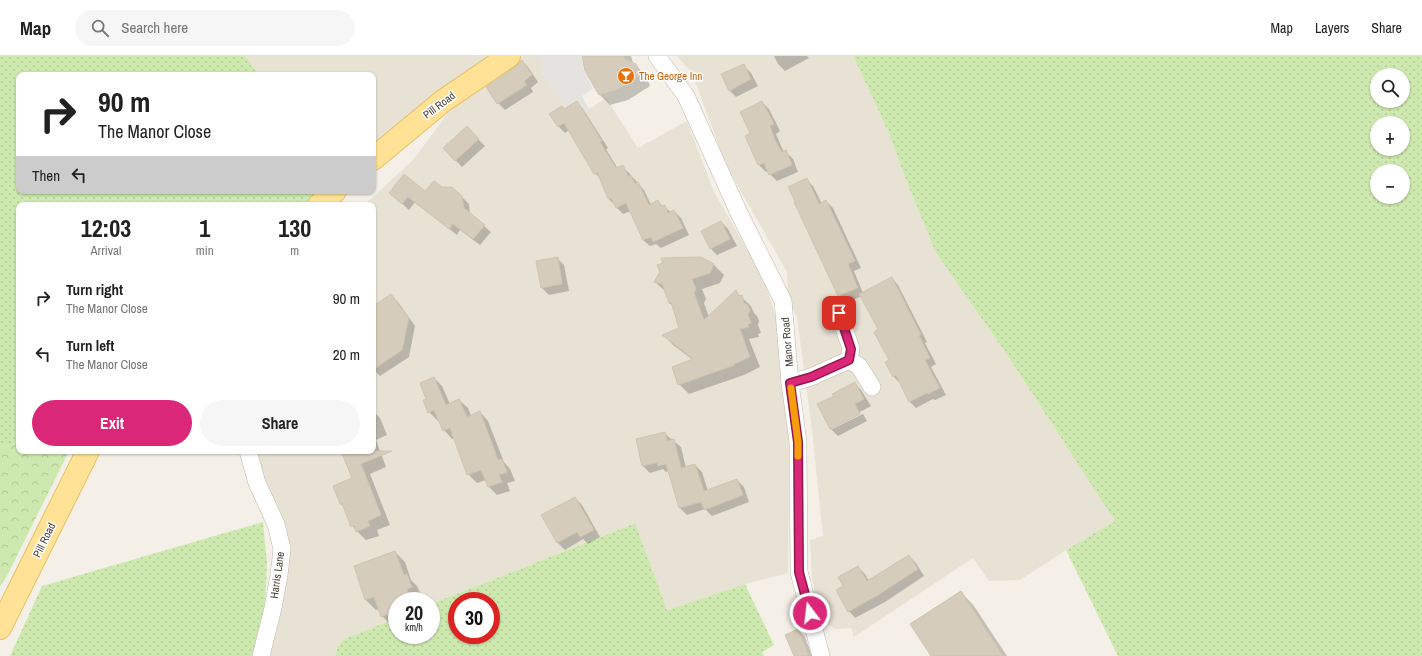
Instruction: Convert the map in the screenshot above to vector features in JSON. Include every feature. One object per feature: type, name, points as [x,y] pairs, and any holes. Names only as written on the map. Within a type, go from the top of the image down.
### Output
[{"type":"main road","name":"Pill Road","points":[[376,156],[443,101],[509,56]]},
{"type":"main road","points":[[322,202],[332,194]]},
{"type":"main road","name":"Pill Road","points":[[0,628],[87,454]]},
{"type":"street","name":"Manor Road","points":[[657,56],[686,96],[738,213],[783,301],[790,383],[798,442],[799,572],[821,656]]},
{"type":"street","points":[[839,313],[851,349],[849,360]]},
{"type":"street","points":[[790,383],[811,377],[849,360]]},
{"type":"street","points":[[849,360],[859,366],[872,387]]},
{"type":"street","name":"Harris Lane","points":[[249,454],[257,483],[276,524],[282,549],[276,588],[261,656]]},
{"type":"shaded area","points":[[245,56],[498,56],[376,146],[376,72],[257,72]]},
{"type":"shaded area","points":[[523,56],[541,56],[541,71],[574,119],[606,98],[638,148],[687,121],[714,192],[763,277],[779,327],[789,440],[788,573],[745,584],[667,610],[634,523],[461,592],[448,592],[448,597],[440,600],[440,592],[388,592],[388,622],[344,639],[337,647],[336,656],[266,656],[284,565],[254,454],[376,454],[376,202],[367,202],[413,160],[448,113],[478,88]]},
{"type":"shaded area","points":[[541,56],[581,56],[584,71],[593,89],[582,96],[589,109],[574,119],[541,71]]},
{"type":"shaded area","points":[[677,56],[853,56],[888,131],[909,188],[936,253],[1007,355],[1115,521],[1066,550],[1020,580],[989,581],[973,558],[854,637],[851,628],[836,629],[827,624],[819,605],[812,578],[810,540],[823,536],[812,430],[797,317],[788,301],[787,272],[726,165],[692,73]]},
{"type":"green space","points":[[0,56],[245,56],[257,72],[16,72],[16,194],[319,194],[309,202],[16,202],[16,443],[0,447]]},
{"type":"green space","points":[[853,56],[1422,56],[1422,656],[1118,656],[1066,550],[1115,521],[1007,355],[936,253],[909,188],[888,131]]},
{"type":"green space","points":[[16,443],[16,454],[68,454],[7,576],[0,586],[0,447]]},
{"type":"green space","points":[[263,522],[267,563],[265,608],[253,656],[10,656],[42,586]]},
{"type":"green space","points":[[635,523],[667,610],[745,584],[774,645],[762,652],[764,656],[336,656],[337,647],[344,639],[388,622],[388,644],[440,644],[440,600],[448,597],[448,644],[500,644],[500,592],[461,592]]},
{"type":"building","name":"The George Inn","points":[[582,56],[624,56],[625,59],[636,64],[641,75],[617,90],[599,95],[585,71]]},
{"type":"building","points":[[522,60],[532,75],[524,81],[527,85],[497,104],[486,87],[516,66]]},
{"type":"building","points":[[744,64],[751,79],[729,91],[721,74]]},
{"type":"building","points":[[577,101],[602,141],[600,142],[616,168],[623,165],[628,176],[631,175],[635,184],[638,182],[649,205],[658,200],[661,206],[665,205],[668,213],[674,210],[683,228],[653,242],[651,237],[643,240],[626,203],[616,208],[611,198],[608,199],[597,172],[594,174],[564,123],[558,127],[549,114],[562,106],[564,109]]},
{"type":"building","points":[[762,101],[774,124],[770,126],[775,140],[782,152],[786,150],[792,165],[769,175],[764,163],[758,165],[745,136],[750,133],[740,112]]},
{"type":"building","points":[[467,126],[479,139],[455,161],[443,148]]},
{"type":"building","points":[[404,174],[425,191],[434,181],[442,187],[452,187],[462,196],[464,208],[485,225],[473,239],[453,224],[449,229],[408,197],[402,204],[389,193]]},
{"type":"building","points":[[807,178],[819,204],[826,200],[855,261],[848,264],[858,288],[838,296],[788,187]]},
{"type":"building","points":[[721,221],[730,239],[710,249],[701,231]]},
{"type":"building","points":[[558,257],[562,284],[541,288],[536,261]]},
{"type":"building","points":[[701,257],[714,264],[710,273],[692,279],[696,289],[694,293],[704,320],[736,290],[739,296],[742,295],[744,303],[748,305],[750,311],[748,314],[751,323],[748,324],[749,327],[740,329],[750,357],[734,364],[735,365],[678,385],[672,367],[693,359],[662,335],[679,328],[671,302],[669,303],[662,284],[654,282],[660,272],[657,265],[663,263],[661,258]]},
{"type":"building","points":[[892,277],[921,335],[919,336],[930,358],[925,360],[940,388],[909,402],[896,375],[893,377],[885,362],[889,360],[874,332],[878,329],[859,294]]},
{"type":"building","points":[[391,294],[409,318],[402,350],[376,368],[376,304]]},
{"type":"building","points":[[434,377],[446,405],[459,399],[467,417],[480,411],[498,460],[502,459],[507,472],[499,475],[502,482],[488,487],[481,470],[467,475],[450,428],[443,431],[434,410],[428,413],[423,400],[426,399],[420,383]]},
{"type":"building","points":[[855,382],[864,399],[855,404],[860,414],[830,429],[817,404],[834,396],[832,394]]},
{"type":"building","points":[[665,432],[667,441],[674,439],[681,468],[695,464],[704,491],[737,479],[743,495],[704,510],[701,502],[679,508],[666,464],[658,466],[657,463],[642,466],[636,439]]},
{"type":"building","points":[[376,451],[392,451],[361,464],[381,515],[368,521],[370,526],[356,532],[354,526],[351,527],[342,503],[340,504],[333,486],[352,478],[342,454],[376,454]]},
{"type":"building","points":[[575,497],[594,530],[580,537],[577,532],[557,543],[541,515]]},
{"type":"building","points":[[395,551],[404,575],[407,574],[412,587],[407,589],[408,592],[388,592],[388,614],[381,617],[374,597],[365,600],[354,566]]},
{"type":"building","points":[[909,555],[918,569],[878,595],[848,612],[836,590],[843,586],[838,577],[858,566],[867,581]]},
{"type":"building","points":[[961,591],[1003,656],[931,656],[910,624]]},
{"type":"building","points":[[798,629],[809,656],[794,656],[785,635]]},
{"type":"slow traffic","points":[[791,388],[798,442],[798,456]]},
{"type":"place","name":"The George Inn","points":[[626,76]]},
{"type":"route","points":[[810,613],[799,572],[798,442],[790,383],[811,377],[849,360],[851,349],[839,313]]}]
